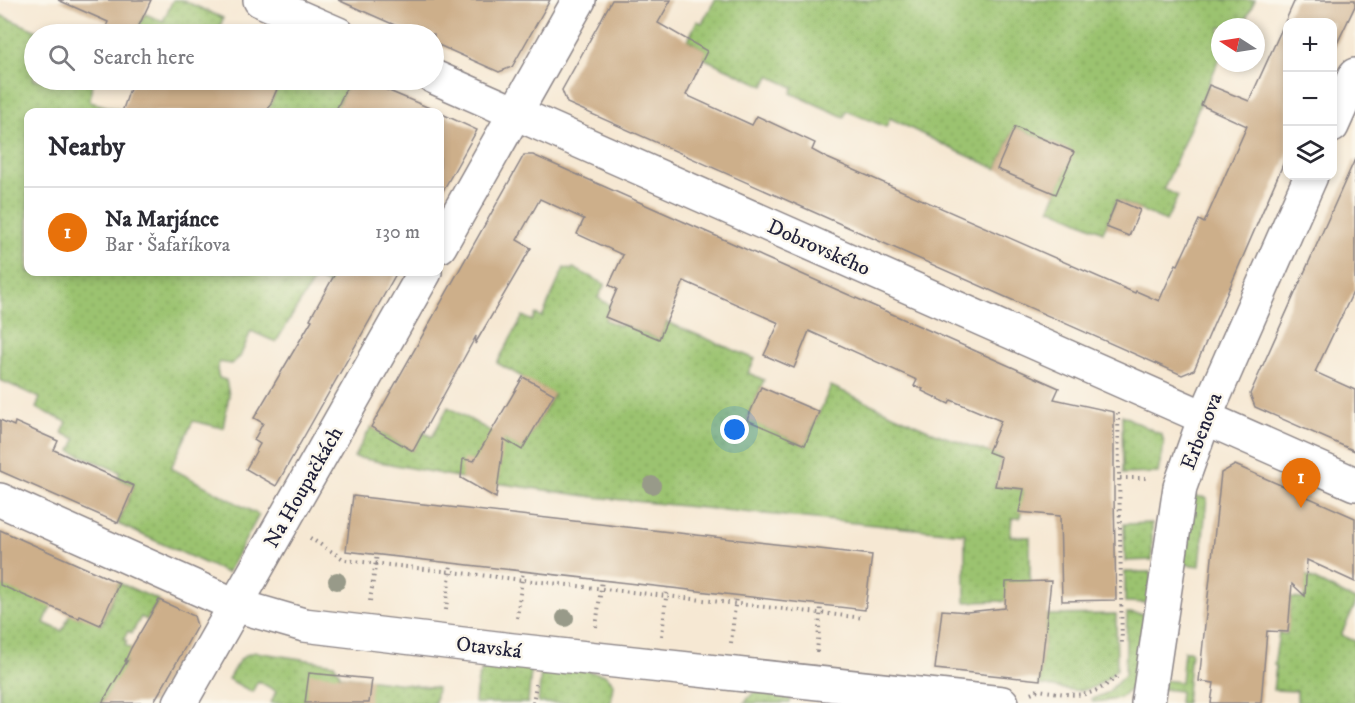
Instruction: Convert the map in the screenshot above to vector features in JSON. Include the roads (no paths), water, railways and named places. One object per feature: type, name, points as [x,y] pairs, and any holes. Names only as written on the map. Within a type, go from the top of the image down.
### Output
[{"type":"street","points":[[260,0],[315,24]]},
{"type":"street","points":[[444,239],[579,0]]},
{"type":"street","points":[[1337,115],[1355,75]]},
{"type":"street","name":"Dobrovského","points":[[444,81],[1355,483]]},
{"type":"street","name":"Erbenova","points":[[1148,703],[1180,487],[1205,417],[1309,180]]},
{"type":"street","name":"Na Houpačkách","points":[[180,703],[423,276]]},
{"type":"street","name":"Otavská","points":[[0,500],[235,605],[304,625],[513,651],[814,683],[1015,699]]},
{"type":"place","name":"Na Marjánce","points":[[1301,508]]}]
